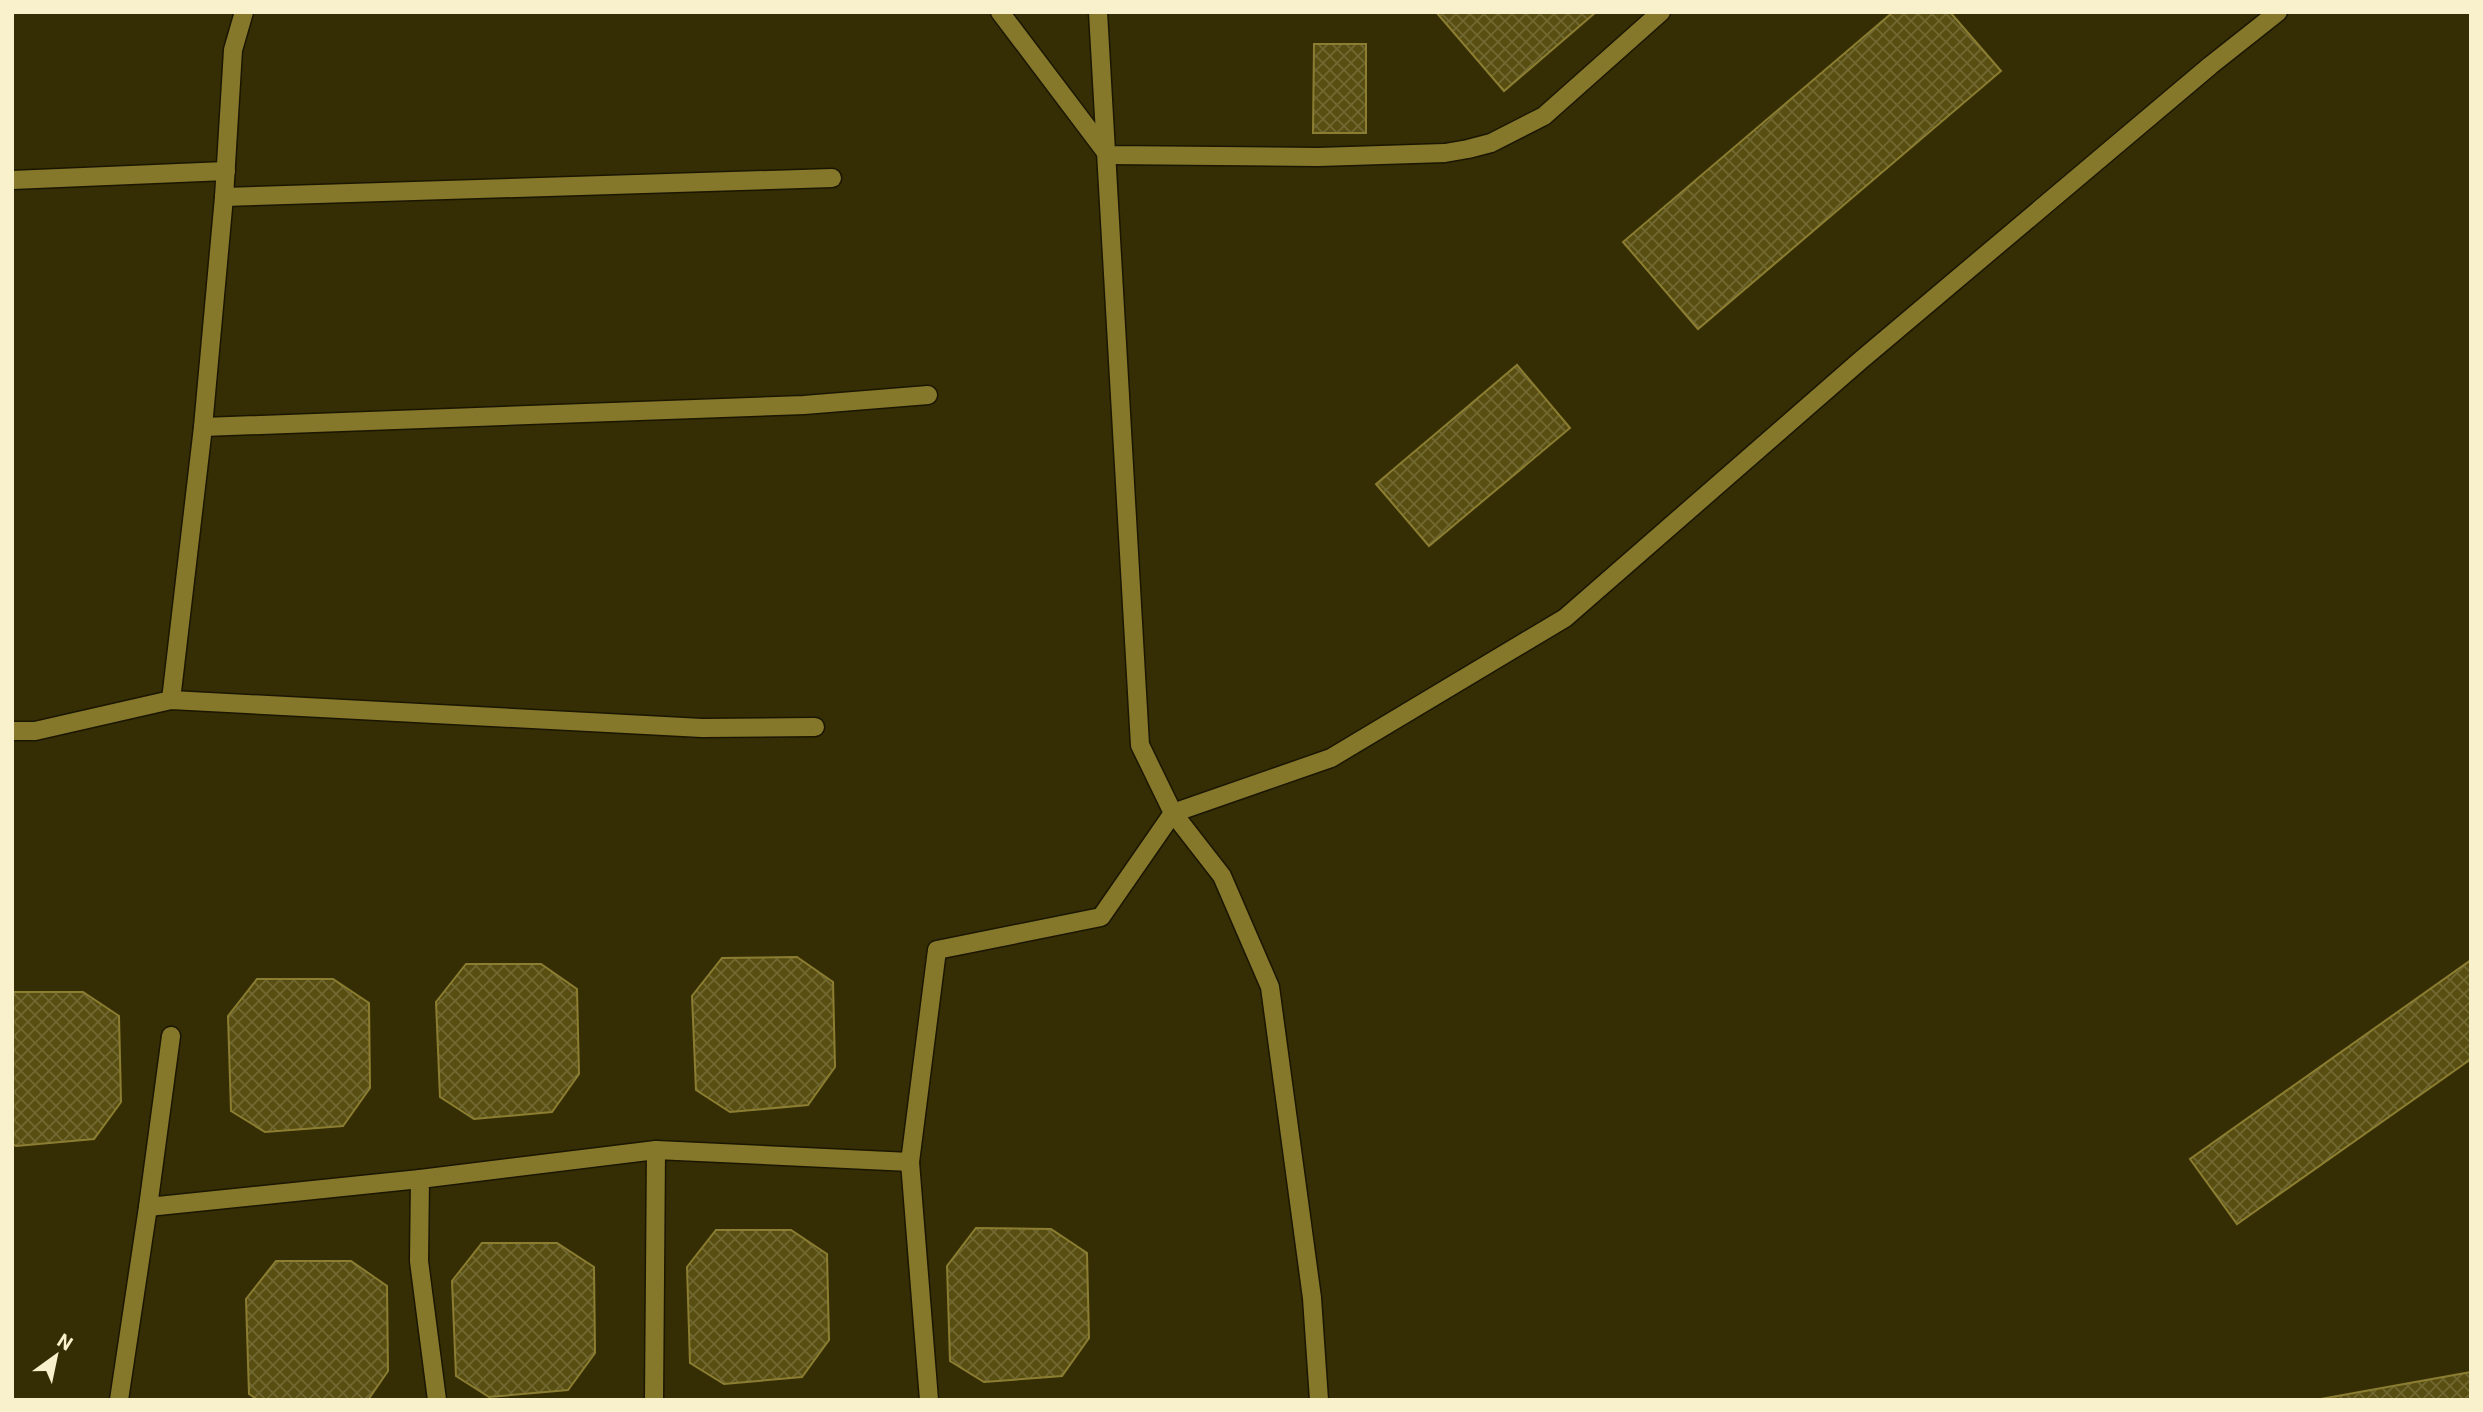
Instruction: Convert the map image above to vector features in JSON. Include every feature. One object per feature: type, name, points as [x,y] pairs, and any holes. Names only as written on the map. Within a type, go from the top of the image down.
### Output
[{"type":"street","points":[[171,700],[203,427],[224,197],[233,50],[244,12]]},
{"type":"street","points":[[1000,12],[1108,155]]},
{"type":"street","points":[[1098,12],[1140,745],[1173,813],[1222,876],[1270,987],[1312,1298],[1319,1400]]},
{"type":"street","points":[[1108,155],[1382,156],[1445,153],[1491,143],[1544,116],[1661,12]]},
{"type":"street","points":[[929,1400],[910,1162],[937,950],[1101,917],[1173,813],[1331,758],[1565,618],[1872,351],[2211,65],[2278,12]]},
{"type":"street","points":[[12,180],[226,171]]},
{"type":"street","points":[[224,197],[832,177]]},
{"type":"street","points":[[203,427],[804,404],[928,395]]},
{"type":"street","points":[[12,732],[35,731],[171,700],[702,728],[815,727]]},
{"type":"street","points":[[119,1400],[171,1036]]},
{"type":"street","points":[[148,1207],[420,1180],[656,1150],[910,1162]]},
{"type":"street","points":[[654,1400],[656,1150]]},
{"type":"street","points":[[420,1180],[419,1261],[437,1400]]},
{"type":"building","points":[[1436,12],[1596,12],[1504,91]]},
{"type":"building","points":[[1893,12],[1950,12],[2001,71],[1698,329],[1623,242]]},
{"type":"building","points":[[1314,44],[1366,44],[1366,133],[1313,133]]},
{"type":"building","points":[[1517,365],[1570,428],[1429,546],[1376,484]]},
{"type":"building","points":[[797,957],[833,982],[835,1067],[808,1105],[730,1112],[696,1090],[692,996],[722,958]]},
{"type":"building","points":[[2471,960],[2471,1059],[2237,1224],[2190,1159]]},
{"type":"building","points":[[466,964],[541,964],[577,989],[579,1074],[552,1112],[474,1119],[440,1097],[436,1002]]},
{"type":"building","points":[[257,979],[333,979],[369,1003],[370,1088],[343,1126],[265,1132],[231,1111],[228,1016]]},
{"type":"building","points":[[12,992],[83,992],[119,1016],[121,1102],[94,1139],[16,1146],[12,1144]]},
{"type":"building","points":[[976,1228],[1051,1229],[1087,1253],[1089,1338],[1062,1376],[984,1382],[950,1361],[947,1266]]},
{"type":"building","points":[[716,1230],[791,1230],[827,1254],[829,1340],[802,1377],[724,1384],[690,1363],[687,1267]]},
{"type":"building","points":[[482,1243],[557,1243],[594,1267],[595,1353],[568,1390],[489,1397],[456,1376],[452,1281]]},
{"type":"building","points":[[276,1261],[351,1261],[387,1286],[388,1371],[368,1400],[258,1400],[249,1394],[246,1299]]},
{"type":"building","points":[[2471,1372],[2471,1400],[2315,1400]]}]
